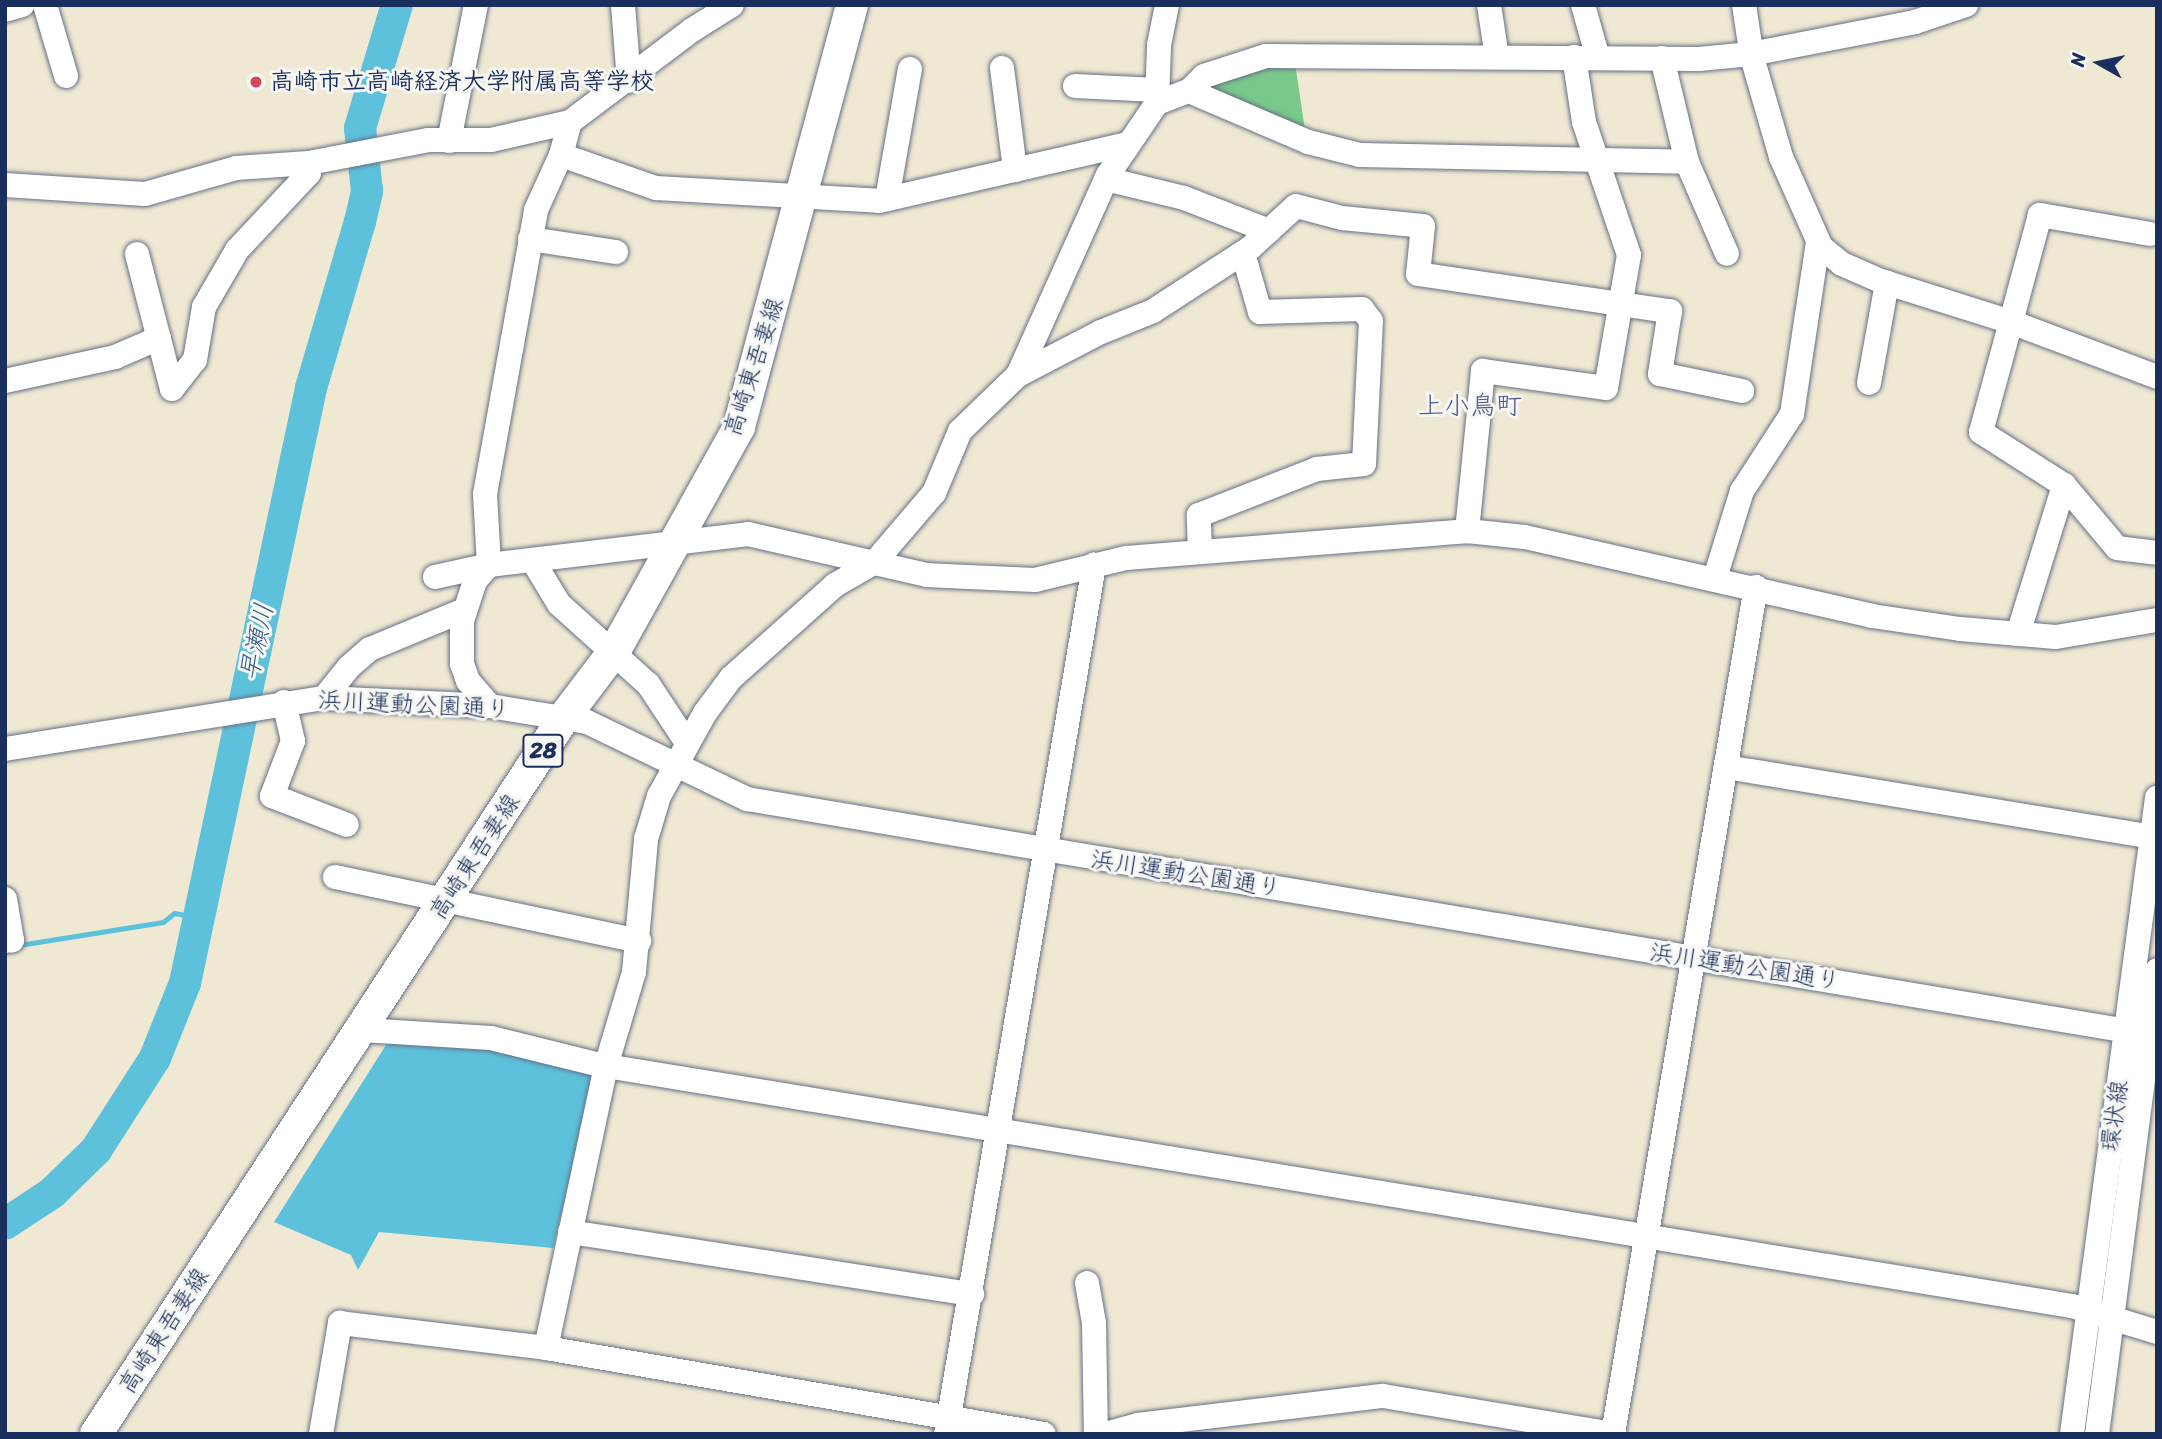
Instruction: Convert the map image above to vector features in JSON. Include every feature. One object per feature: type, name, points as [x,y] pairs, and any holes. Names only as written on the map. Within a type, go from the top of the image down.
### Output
[{"type":"main road","name":"高崎東吾妻線","points":[[96,1434],[363,1030],[565,716],[614,650],[739,427],[852,5]]},
{"type":"street","points":[[5,10],[22,5]]},
{"type":"street","points":[[45,5],[66,76]]},
{"type":"street","points":[[449,141],[476,5]]},
{"type":"street","points":[[623,5],[629,81]]},
{"type":"street","points":[[5,185],[145,194],[236,168],[309,163],[359,151],[449,141],[491,140],[570,122],[629,81],[692,30],[732,5]]},
{"type":"street","points":[[1018,375],[1107,180],[1157,96],[1167,5]]},
{"type":"street","points":[[1489,5],[1497,57]]},
{"type":"street","points":[[1467,531],[1483,371],[1606,388],[1623,304],[1629,255],[1584,122],[1586,58],[1583,5]]},
{"type":"street","points":[[1744,5],[1751,54],[1781,157],[1818,242],[1842,264],[1887,283],[2011,322],[2157,377]]},
{"type":"street","points":[[1189,91],[1204,76],[1266,56],[1662,58],[1751,54],[1915,22],[1966,5]]},
{"type":"street","points":[[1662,58],[1687,162],[1727,254]]},
{"type":"street","points":[[1002,68],[1015,170]]},
{"type":"street","points":[[887,199],[910,69]]},
{"type":"street","points":[[1075,86],[1157,96],[1189,91],[1308,142],[1360,155],[1687,162]]},
{"type":"street","points":[[490,706],[468,681],[462,664],[464,610],[474,581],[489,565],[485,494],[530,239],[544,189],[561,156],[570,122]]},
{"type":"street","points":[[561,156],[656,188],[802,195],[841,202],[887,199],[1128,144]]},
{"type":"street","points":[[137,254],[172,389],[195,360],[204,307],[237,250],[309,173],[309,163]]},
{"type":"street","points":[[1107,180],[1184,198],[1269,231]]},
{"type":"street","points":[[545,1348],[606,1066],[639,941],[638,892],[646,839],[659,796],[687,743],[731,678],[835,585],[875,562],[934,492],[960,431],[1018,375],[1153,311],[1243,253],[1296,206],[1342,218],[1423,226],[1418,274],[1670,312],[1660,374],[1742,391]]},
{"type":"street","points":[[2150,234],[2040,215],[1980,432],[2064,485],[2116,548],[2157,553]]},
{"type":"street","points":[[530,239],[616,252]]},
{"type":"street","points":[[1715,578],[1742,491],[1792,414],[1818,242]]},
{"type":"street","points":[[1200,552],[1199,515],[1317,469],[1364,464],[1371,321],[1362,309],[1260,312],[1243,253]]},
{"type":"street","points":[[1869,383],[1887,283]]},
{"type":"street","points":[[5,381],[115,358],[159,338]]},
{"type":"street","points":[[2018,634],[2064,485]]},
{"type":"street","points":[[435,577],[489,565],[676,540],[748,534],[927,575],[981,581],[1035,580],[1094,565],[1200,552],[1467,531],[1525,537],[1756,587],[1872,616],[2018,634],[2096,633],[2157,620]]},
{"type":"street","points":[[533,561],[559,604],[614,650],[648,684],[687,743]]},
{"type":"street","points":[[947,1427],[1001,1128],[1094,565]]},
{"type":"street","points":[[1105,1434],[1138,1425],[1248,1424],[1382,1396],[1613,1434],[1756,587]]},
{"type":"street","points":[[324,698],[349,667],[370,649],[464,610]]},
{"type":"street","name":"浜川運動公園通り","points":[[5,749],[226,711],[324,698],[490,706],[565,716],[587,722],[747,799],[2144,1033]]},
{"type":"street","points":[[285,702],[293,741],[272,796],[347,825]]},
{"type":"street","points":[[1726,767],[2152,837]]},
{"type":"street","name":"環状線","points":[[2144,1033],[2152,837],[2157,798]]},
{"type":"street","points":[[335,877],[445,903],[639,941]]},
{"type":"street","points":[[5,900],[12,940],[5,941]]},
{"type":"street","name":"環状線","points":[[2072,1434],[2099,1316],[2144,1033],[2157,970]]},
{"type":"street","points":[[363,1030],[491,1038],[606,1066],[1001,1128],[1645,1237],[2099,1316],[2157,1332]]},
{"type":"street","points":[[570,1232],[972,1294]]},
{"type":"street","points":[[1087,1283],[1094,1324],[1096,1434]]},
{"type":"street","name":"環状線","points":[[2097,1434],[2099,1316]]},
{"type":"street","points":[[321,1434],[340,1323],[545,1348],[947,1427],[1044,1434]]},
{"type":"green space","points":[[1295,63],[1305,130],[1208,93],[1208,84],[1234,72]]},
{"type":"water","points":[[391,1037],[487,1042],[596,1070],[553,1248],[379,1232],[358,1270],[351,1255],[274,1222]]},
{"type":"waterway","name":"早瀬川","points":[[5,1224],[52,1193],[96,1150],[155,1058],[185,983],[311,388],[367,191],[360,128],[397,5]]},
{"type":"waterway","points":[[19,945],[163,922],[174,913],[201,918]]},
{"type":"place","name":"高崎市立高崎経済大学附属高等学校","points":[[256,82]]},
{"type":"district","name":"上小鳥町","points":[[1470,406]]}]
